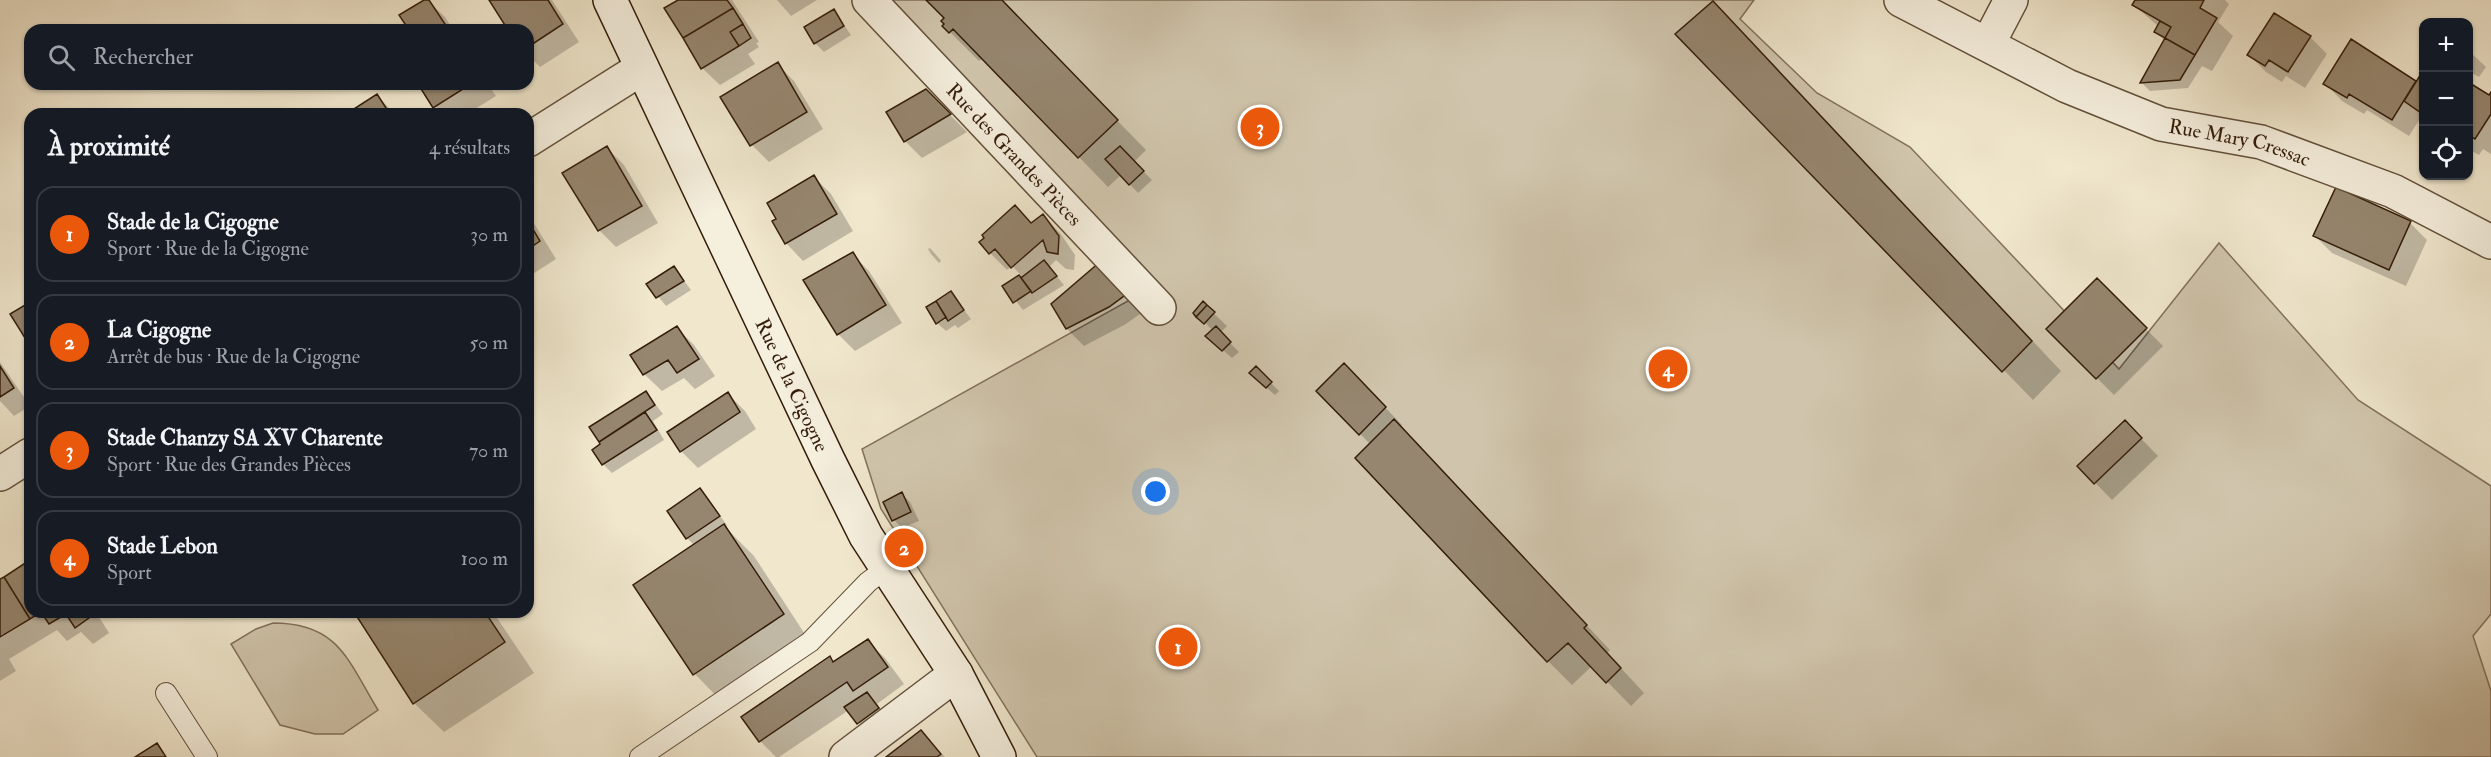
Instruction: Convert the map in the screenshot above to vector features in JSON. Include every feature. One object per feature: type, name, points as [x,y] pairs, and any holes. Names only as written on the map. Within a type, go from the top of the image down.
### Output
[{"type":"street","name":"Rue de la Cigogne","points":[[610,0],[866,536],[956,674],[999,757]]},
{"type":"street","name":"Rue des Grandes Pièces","points":[[869,0],[1159,308]]},
{"type":"street","name":"Rue Mary Cressac","points":[[1901,0],[2067,86],[2161,124],[2260,142],[2393,191],[2491,242]]},
{"type":"street","points":[[1988,44],[2011,0]]},
{"type":"street","points":[[534,136],[642,68]]},
{"type":"street","points":[[0,474],[24,459]]},
{"type":"street","points":[[846,757],[956,674]]},
{"type":"lane","points":[[640,757],[810,642],[868,582],[888,567]]},
{"type":"lane","points":[[166,693],[207,757]]},
{"type":"shaded area","points":[[885,0],[1754,0],[1740,19],[1817,93],[1910,147],[2119,369],[2219,243],[2358,400],[2491,486],[2491,614],[2473,636],[2491,691],[2491,757],[1037,757],[881,509],[862,449],[1153,287]]},
{"type":"shaded area","points":[[273,623],[295,625],[313,630],[327,638],[349,661],[378,710],[343,734],[315,734],[280,725],[231,644],[256,629]]},
{"type":"building","points":[[424,0],[429,0],[445,24],[405,24],[399,15]]},
{"type":"building","points":[[489,0],[548,0],[563,24],[534,43],[534,24],[504,24]]},
{"type":"building","points":[[678,0],[727,0],[733,8],[683,38],[664,8]]},
{"type":"building","points":[[926,0],[1002,0],[1118,120],[1078,158],[953,29],[949,33],[942,26],[944,24],[941,21],[944,18]]},
{"type":"building","points":[[2135,0],[2204,0],[2200,8],[2217,18],[2195,55],[2165,38],[2171,27],[2132,5]]},
{"type":"building","points":[[1713,1],[2032,341],[2002,372],[1675,34]]},
{"type":"building","points":[[733,8],[743,24],[730,32],[739,46],[701,69],[683,38]]},
{"type":"building","points":[[834,9],[844,26],[814,44],[804,27]]},
{"type":"building","points":[[2274,13],[2311,36],[2288,72],[2269,60],[2265,66],[2247,55]]},
{"type":"building","points":[[2160,21],[2171,27],[2165,38],[2154,32]]},
{"type":"building","points":[[743,24],[751,38],[739,46],[730,32]]},
{"type":"building","points":[[2165,38],[2195,55],[2180,80],[2140,83]]},
{"type":"building","points":[[2351,39],[2416,81],[2392,120],[2349,94],[2347,98],[2323,84]]},
{"type":"building","points":[[778,62],[807,112],[750,146],[720,97]]},
{"type":"building","points":[[2419,77],[2419,112],[2404,101]]},
{"type":"building","points":[[2473,85],[2489,95],[2491,92],[2491,114],[2475,139],[2473,138]]},
{"type":"building","points":[[926,89],[951,114],[904,142],[886,112]]},
{"type":"building","points":[[422,90],[462,90],[433,108]]},
{"type":"building","points":[[377,94],[386,108],[355,108]]},
{"type":"building","points":[[607,146],[642,206],[598,231],[562,173]]},
{"type":"building","points":[[1120,146],[1144,171],[1129,185],[1105,159]]},
{"type":"building","points":[[814,175],[837,214],[785,244],[772,221],[776,219],[767,203]]},
{"type":"building","points":[[2336,187],[2411,221],[2389,270],[2313,236]]},
{"type":"building","points":[[1015,205],[1031,223],[1043,214],[1059,236],[1058,254],[1047,252],[1043,240],[1011,268],[995,249],[989,254],[979,242],[984,238],[982,235]]},
{"type":"building","points":[[534,231],[540,241],[534,245]]},
{"type":"building","points":[[853,252],[886,305],[837,335],[803,280]]},
{"type":"building","points":[[1044,260],[1057,276],[1032,293],[1021,278]]},
{"type":"building","points":[[1101,261],[1128,293],[1109,307],[1066,329],[1051,304]]},
{"type":"building","points":[[674,266],[684,281],[656,298],[646,284]]},
{"type":"building","points":[[1019,275],[1031,291],[1013,303],[1002,286]]},
{"type":"building","points":[[2097,278],[2147,328],[2096,379],[2046,329]]},
{"type":"building","points":[[951,291],[964,310],[948,321],[936,301]]},
{"type":"building","points":[[936,301],[946,317],[936,324],[926,307]]},
{"type":"building","points":[[1203,301],[1207,305],[1196,317],[1193,313]]},
{"type":"building","points":[[1207,305],[1215,312],[1204,324],[1196,317]]},
{"type":"building","points":[[24,306],[24,336],[10,314]]},
{"type":"building","points":[[677,326],[699,359],[677,373],[668,360],[643,375],[630,355]]},
{"type":"building","points":[[1216,326],[1231,342],[1222,351],[1205,336]]},
{"type":"building","points":[[1344,363],[1386,407],[1359,435],[1316,391]]},
{"type":"building","points":[[0,366],[14,388],[0,397]]},
{"type":"building","points":[[1256,366],[1272,382],[1266,388],[1249,373]]},
{"type":"building","points":[[646,391],[655,405],[599,442],[589,427]]},
{"type":"building","points":[[728,392],[740,412],[680,452],[667,432]]},
{"type":"building","points":[[645,412],[657,430],[602,465],[592,450],[600,444],[599,442]]},
{"type":"building","points":[[1394,419],[1587,625],[1584,628],[1621,668],[1606,683],[1568,643],[1547,662],[1355,458]]},
{"type":"building","points":[[2125,420],[2142,438],[2094,484],[2077,466]]},
{"type":"building","points":[[700,488],[720,516],[686,539],[667,511]]},
{"type":"building","points":[[902,492],[911,512],[892,521],[883,502]]},
{"type":"building","points":[[724,524],[784,614],[693,675],[633,585]]},
{"type":"building","points":[[24,564],[24,609],[4,577]]},
{"type":"building","points":[[4,577],[24,609],[24,618],[30,619],[0,637],[0,579]]},
{"type":"building","points":[[45,618],[59,618],[49,624]]},
{"type":"building","points":[[69,618],[89,618],[75,628]]},
{"type":"building","points":[[358,618],[489,618],[505,642],[413,704]]},
{"type":"building","points":[[868,639],[888,667],[853,691],[847,682],[759,742],[741,717],[830,656],[833,662]]},
{"type":"building","points":[[867,692],[879,708],[857,724],[844,707]]},
{"type":"building","points":[[921,730],[941,754],[937,757],[886,757]]},
{"type":"building","points":[[157,743],[166,757],[135,757]]},
{"type":"place","name":"Stade Chanzy SA XV Charente","points":[[1260,127]]},
{"type":"place","name":"Stade Lebon","points":[[1668,369]]},
{"type":"place","name":"La Cigogne","points":[[904,548]]},
{"type":"place","name":"Stade de la Cigogne","points":[[1178,647]]}]
